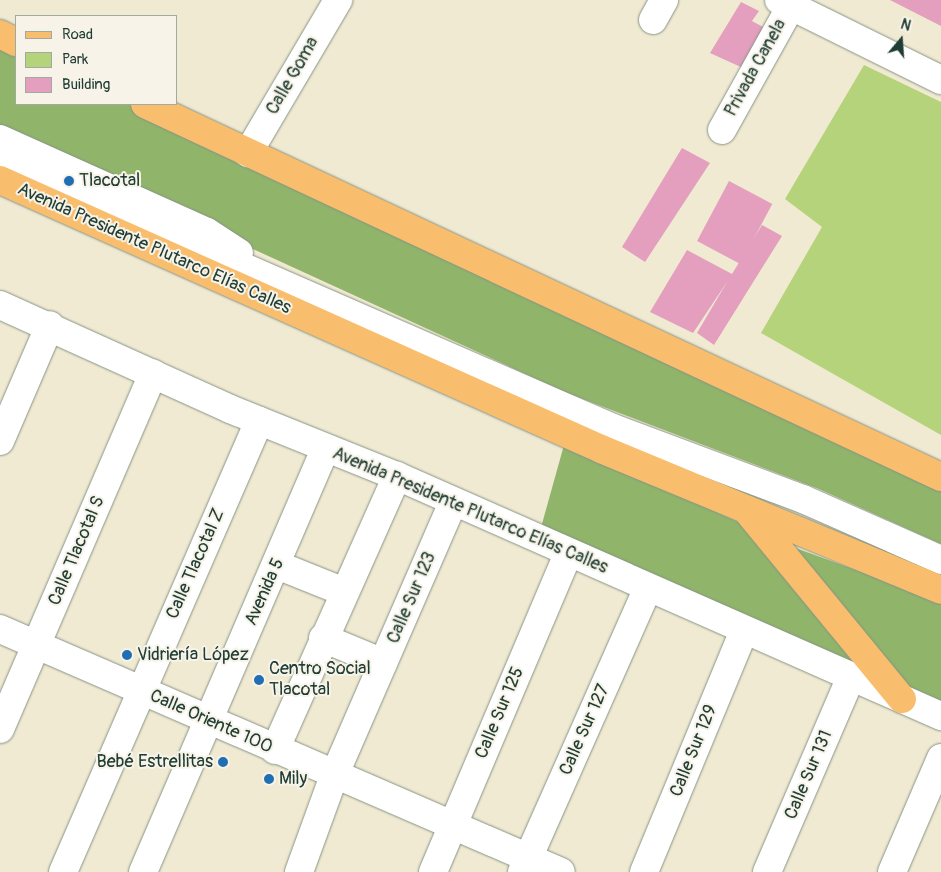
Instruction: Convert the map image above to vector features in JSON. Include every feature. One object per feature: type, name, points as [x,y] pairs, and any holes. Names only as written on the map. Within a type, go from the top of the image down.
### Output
[{"type":"main road","points":[[0,34],[15,42]]},
{"type":"main road","points":[[147,105],[941,477]]},
{"type":"main road","name":"Avenida Presidente Plutarco Elías Calles","points":[[0,180],[747,510],[941,590]]},
{"type":"main road","points":[[747,510],[902,699]]},
{"type":"street","name":"Calle Goma","points":[[248,153],[338,0]]},
{"type":"street","points":[[785,3],[941,80]]},
{"type":"street","name":"Privada Canela","points":[[722,130],[785,3]]},
{"type":"street","points":[[0,139],[207,232],[276,278]]},
{"type":"street","points":[[0,161],[199,250],[276,278],[613,428],[803,499],[941,560]]},
{"type":"street","name":"Avenida Presidente Plutarco Elías Calles","points":[[0,305],[50,325],[259,421],[325,449],[397,476],[850,679],[941,716]]},
{"type":"street","points":[[0,441],[50,325]]},
{"type":"street","name":"Calle Tlacotal S","points":[[0,729],[38,645],[153,372]]},
{"type":"street","name":"Calle Tlacotal Z","points":[[63,872],[140,691],[259,421]]},
{"type":"street","name":"Avenida 5","points":[[143,872],[207,721],[277,565],[325,449]]},
{"type":"street","points":[[275,750],[323,638],[397,476]]},
{"type":"street","name":"Calle Sur 123","points":[[299,872],[334,776],[453,502]]},
{"type":"street","name":"Calle Sur 125","points":[[433,872],[451,825],[568,554]]},
{"type":"street","points":[[277,565],[344,592]]},
{"type":"street","name":"Calle Sur 127","points":[[525,865],[648,588]]},
{"type":"street","name":"Calle Oriente 100","points":[[0,629],[207,721],[451,825],[525,865],[561,872]]},
{"type":"street","name":"Calle Sur 129","points":[[644,872],[744,630]]},
{"type":"street","points":[[323,638],[383,663]]},
{"type":"street","name":"Calle Sur 131","points":[[767,872],[850,679]]},
{"type":"street","points":[[892,872],[941,758]]},
{"type":"green space","points":[[0,44],[15,51],[15,105],[130,105],[941,485],[941,544],[819,489],[567,393],[0,133]]},
{"type":"green space","points":[[864,65],[941,102],[941,435],[761,333],[822,227],[785,199]]},
{"type":"green space","points":[[564,445],[750,527],[877,681],[540,531]]},
{"type":"green space","points":[[779,542],[941,601],[941,708],[911,695]]},
{"type":"building","points":[[890,0],[941,0],[941,26]]},
{"type":"building","points":[[741,2],[759,11],[752,21],[767,29],[743,68],[710,53]]},
{"type":"building","points":[[682,148],[710,163],[645,262],[622,247]]},
{"type":"building","points":[[729,181],[772,204],[740,264],[697,241]]},
{"type":"building","points":[[762,225],[782,236],[714,345],[697,333],[727,282],[693,333],[650,312],[687,250],[732,274]]},
{"type":"place","name":"Tlacotal","points":[[69,181]]},
{"type":"place","name":"Vidriería López","points":[[127,655]]},
{"type":"place","name":"Centro Social Tlacotal","points":[[259,680]]},
{"type":"place","name":"Bebé Estrellitas","points":[[223,762]]},
{"type":"place","name":"Mily","points":[[269,779]]}]
